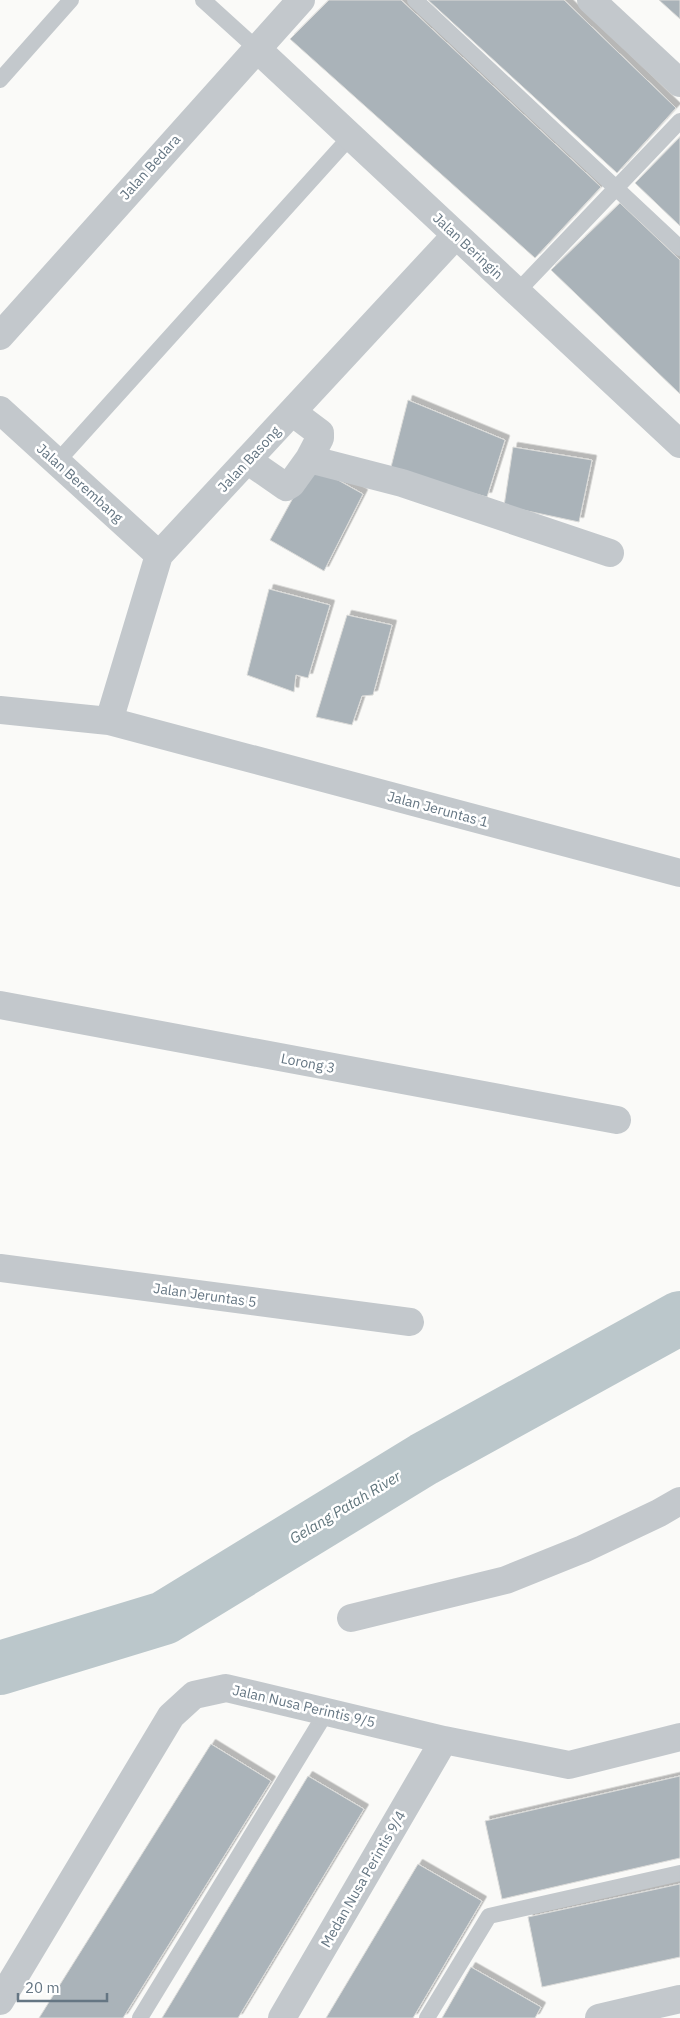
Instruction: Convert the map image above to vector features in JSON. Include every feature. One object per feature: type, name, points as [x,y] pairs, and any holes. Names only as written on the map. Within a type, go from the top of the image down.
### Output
[{"type":"street","name":"Jalan Bedara","points":[[0,336],[301,0]]},
{"type":"street","points":[[591,0],[680,83]]},
{"type":"street","name":"Jalan Beringin","points":[[256,48],[680,444]]},
{"type":"street","name":"Jalan Basong","points":[[109,721],[159,556],[456,235]]},
{"type":"street","name":"Jalan Berembang","points":[[0,410],[159,556]]},
{"type":"street","points":[[247,460],[286,487],[291,484],[309,460],[320,438],[320,434],[292,412]]},
{"type":"street","points":[[309,460],[402,483],[610,553]]},
{"type":"street","name":"Jalan Jeruntas 1","points":[[0,710],[109,721],[680,873]]},
{"type":"street","name":"Lorong 3","points":[[0,1005],[617,1120]]},
{"type":"street","name":"Jalan Jeruntas 5","points":[[0,1268],[410,1322]]},
{"type":"street","points":[[351,1618],[506,1580],[583,1549],[680,1501]]},
{"type":"street","name":"Jalan Nusa Perintis 9/5","points":[[0,2001],[171,1716],[194,1695],[226,1688],[444,1740],[569,1765],[680,1737]]},
{"type":"street","name":"Medan Nusa Perintis 9/4","points":[[282,2018],[444,1740]]},
{"type":"street","points":[[599,2018],[680,1999]]},
{"type":"lane","points":[[0,80],[71,0]]},
{"type":"lane","points":[[203,0],[256,48]]},
{"type":"lane","points":[[415,0],[680,248]]},
{"type":"lane","points":[[518,292],[680,121]]},
{"type":"lane","points":[[57,462],[351,136]]},
{"type":"lane","points":[[140,2018],[327,1711]]},
{"type":"lane","points":[[427,2018],[489,1916],[680,1873]]},
{"type":"building","points":[[329,0],[401,0],[601,187],[535,258],[290,39]]},
{"type":"building","points":[[428,0],[564,0],[676,108],[617,173]]},
{"type":"building","points":[[659,0],[680,0],[680,19]]},
{"type":"building","points":[[680,137],[680,226],[635,183]]},
{"type":"building","points":[[620,203],[680,260],[680,394],[551,270]]},
{"type":"building","points":[[408,400],[505,440],[487,497],[390,471]]},
{"type":"building","points":[[513,447],[592,460],[579,522],[504,506]]},
{"type":"building","points":[[311,465],[363,494],[324,571],[270,540]]},
{"type":"building","points":[[269,589],[330,605],[308,678],[296,675],[294,692],[247,675]]},
{"type":"building","points":[[347,615],[392,625],[373,695],[362,696],[352,725],[316,717]]},
{"type":"building","points":[[211,1744],[271,1781],[123,2018],[39,2018]]},
{"type":"building","points":[[308,1776],[364,1809],[238,2018],[162,2018]]},
{"type":"building","points":[[680,1776],[680,1858],[502,1899],[485,1821]]},
{"type":"building","points":[[418,1864],[482,1901],[413,2018],[326,2018]]},
{"type":"building","points":[[680,1884],[680,1957],[542,1987],[528,1917]]},
{"type":"building","points":[[471,1967],[541,2007],[535,2018],[442,2018]]},
{"type":"waterway","name":"Gelang Patah River","points":[[0,1668],[164,1618],[424,1459],[680,1318]]}]
